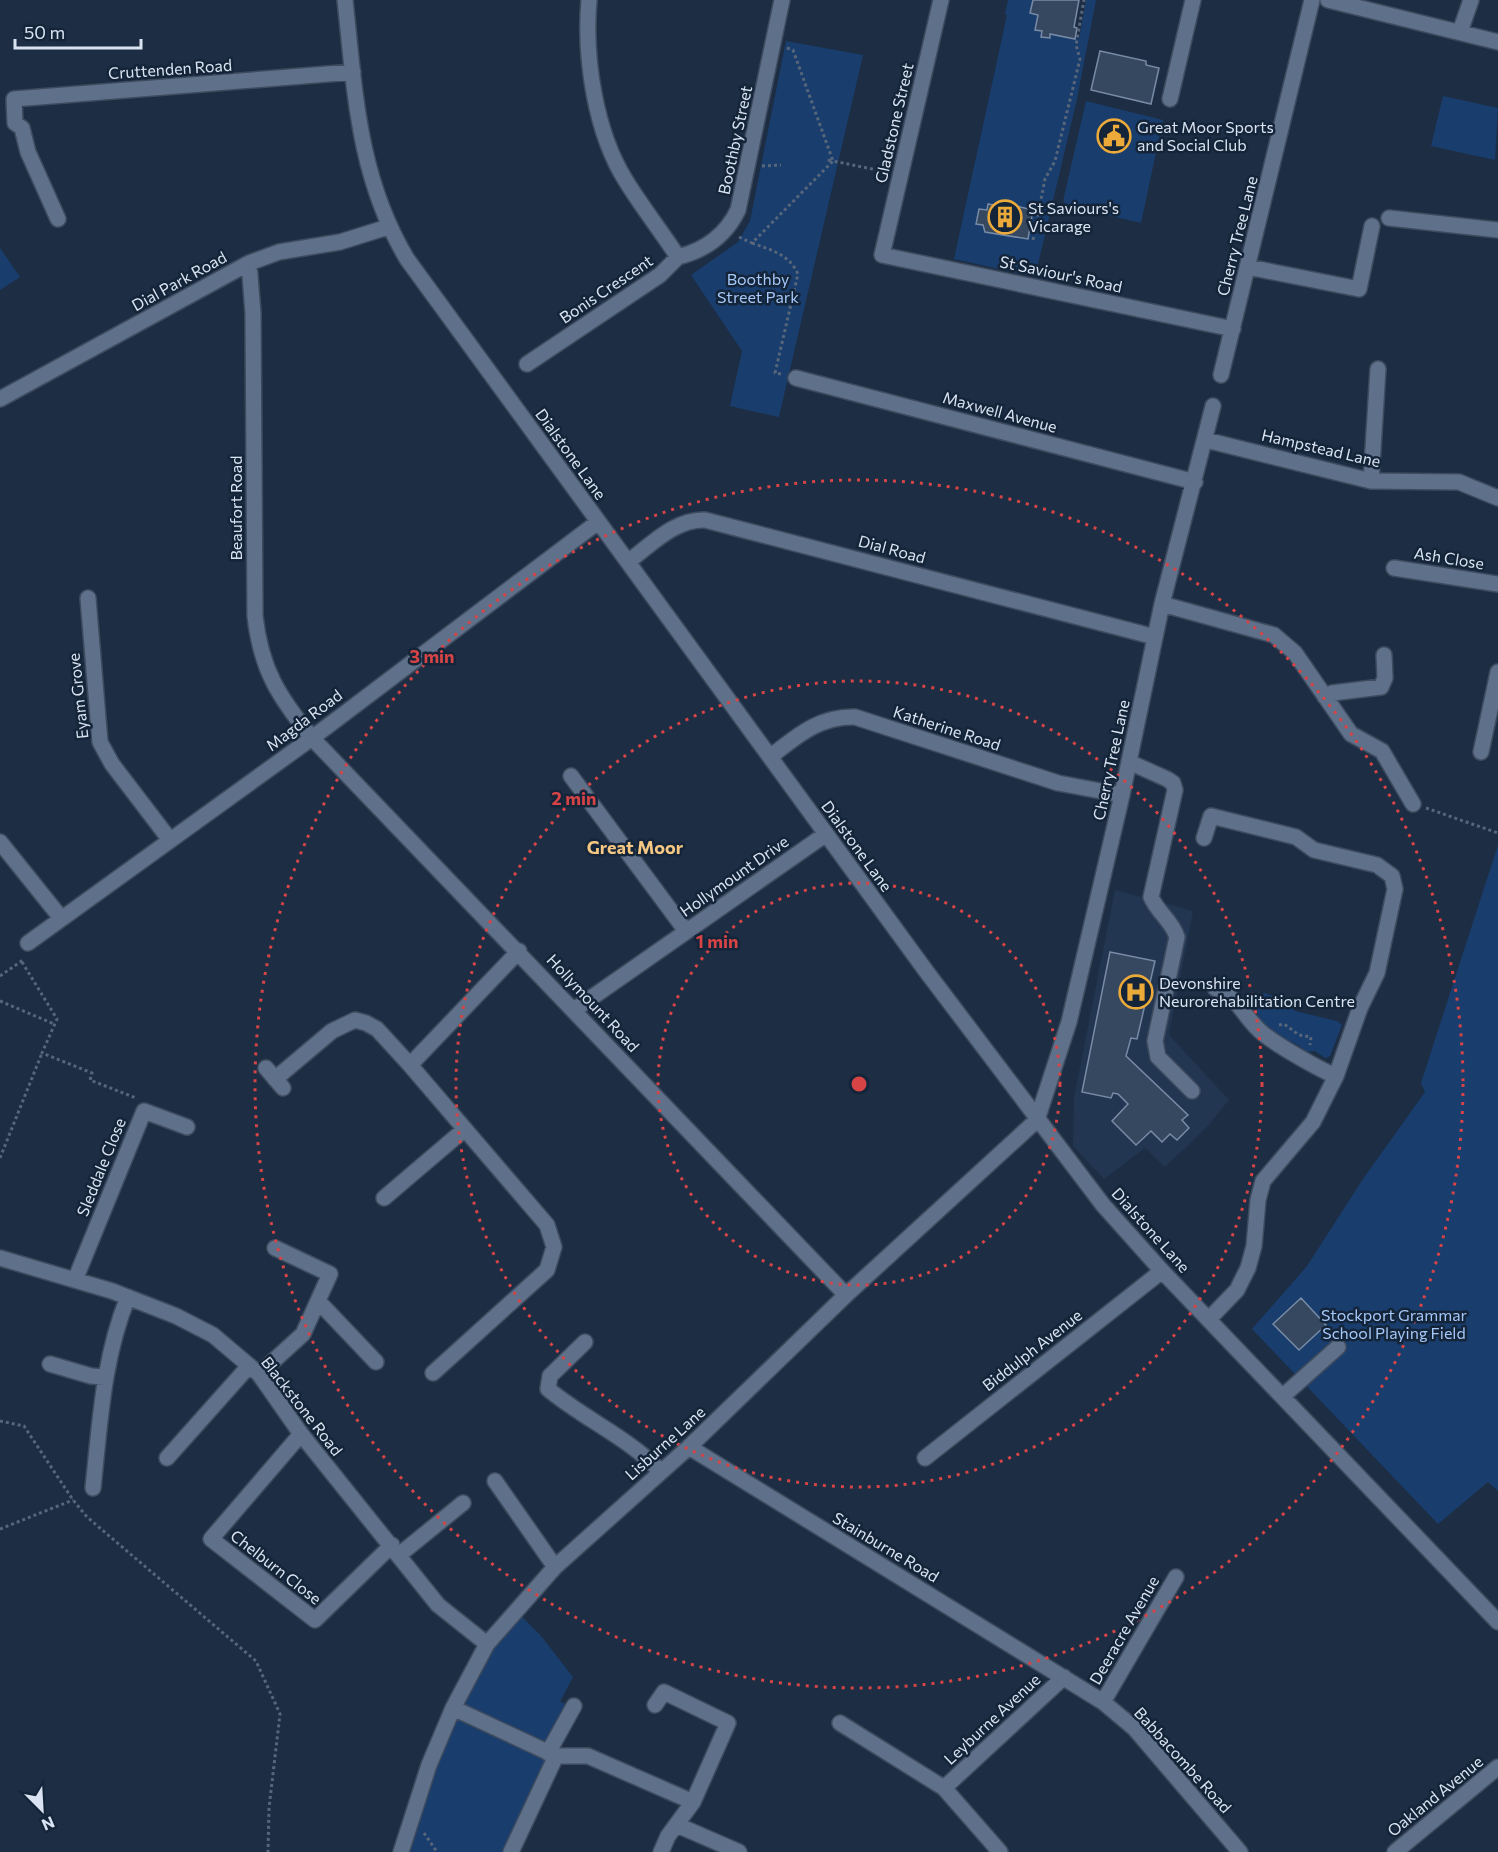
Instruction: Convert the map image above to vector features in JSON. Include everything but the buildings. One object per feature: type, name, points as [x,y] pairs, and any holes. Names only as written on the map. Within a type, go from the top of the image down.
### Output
[{"type":"street","name":"Dialstone Lane","points":[[345,0],[368,172],[388,227],[407,259],[826,834],[1037,1120],[1103,1205],[1162,1270],[1498,1622]]},
{"type":"street","name":"Bonis Crescent","points":[[527,364],[660,275],[678,256],[624,179],[600,121],[590,72],[590,0]]},
{"type":"street","name":"Boothby Street","points":[[678,256],[707,245],[730,226],[744,190],[782,0]]},
{"type":"street","name":"Gladstone Street","points":[[882,255],[941,0]]},
{"type":"street","points":[[1170,99],[1194,0]]},
{"type":"street","name":"Cherry Tree Lane","points":[[1221,375],[1312,0]]},
{"type":"street","points":[[1328,0],[1498,42]]},
{"type":"street","points":[[1460,32],[1471,0]]},
{"type":"street","name":"Cruttenden Road","points":[[58,219],[28,152],[22,128],[15,123],[14,99],[353,72]]},
{"type":"street","points":[[1389,218],[1498,230]]},
{"type":"street","points":[[1248,267],[1359,290],[1372,226]]},
{"type":"street","name":"Dial Park Road","points":[[0,399],[249,263],[279,252],[340,242],[388,227]]},
{"type":"street","name":"St Saviour's Road","points":[[882,255],[1233,329]]},
{"type":"street","name":"Beaufort Road","points":[[249,263],[253,313],[255,616],[258,648],[271,680],[289,709],[312,738]]},
{"type":"street","points":[[1371,480],[1378,369]]},
{"type":"street","name":"Maxwell Avenue","points":[[796,378],[1194,482]]},
{"type":"street","name":"Cherry Tree Lane","points":[[1037,1120],[1070,1022],[1122,795],[1162,604],[1214,406]]},
{"type":"street","name":"Hampstead Lane","points":[[1206,440],[1371,480],[1459,482],[1498,498]]},
{"type":"street","name":"Dial Road","points":[[629,561],[679,524],[690,520],[705,520],[1155,636]]},
{"type":"street","name":"Magda Road","points":[[28,943],[312,738],[598,522]]},
{"type":"street","name":"Ash Close","points":[[1394,568],[1498,584]]},
{"type":"street","name":"Eyam Grove","points":[[88,598],[100,742],[112,764],[171,840]]},
{"type":"street","points":[[1162,604],[1274,634],[1296,653],[1351,734],[1382,751],[1413,804]]},
{"type":"street","points":[[1325,697],[1332,693],[1381,687],[1385,678],[1384,655]]},
{"type":"street","points":[[1481,752],[1498,672]]},
{"type":"street","name":"Katherine Road","points":[[770,757],[821,721],[837,716],[855,717],[1058,783],[1122,795]]},
{"type":"street","name":"Hollymount Road","points":[[312,738],[519,951],[846,1296]]},
{"type":"street","points":[[1129,762],[1167,779],[1173,783],[1175,790],[1151,897],[1162,915],[1173,925],[1177,937],[1155,1041],[1158,1057],[1192,1091]]},
{"type":"street","points":[[571,776],[686,931]]},
{"type":"street","points":[[1204,838],[1211,816],[1296,837],[1314,850],[1377,865],[1392,876],[1395,889],[1377,973],[1360,1008],[1336,1076],[1313,1122],[1263,1181],[1258,1200],[1254,1246],[1248,1268],[1237,1290],[1209,1318]]},
{"type":"street","name":"Hollymount Drive","points":[[574,1010],[826,834]]},
{"type":"street","points":[[0,842],[62,918]]},
{"type":"street","points":[[410,1065],[519,951]]},
{"type":"street","points":[[1215,987],[1232,997],[1258,1029],[1269,1038],[1321,1070],[1336,1076]]},
{"type":"street","points":[[275,1078],[332,1031],[355,1020],[377,1029],[547,1225],[554,1247],[547,1270],[456,1360],[433,1373]]},
{"type":"street","name":"Sleddale Close","points":[[75,1280],[144,1111],[187,1127]]},
{"type":"street","name":"Lisburne Lane","points":[[402,1852],[429,1765],[453,1708],[487,1644],[555,1567],[688,1448],[846,1296],[1037,1120]]},
{"type":"street","points":[[384,1198],[465,1129]]},
{"type":"street","points":[[167,1458],[254,1370],[303,1334],[330,1274],[275,1248]]},
{"type":"street","name":"Blackstone Road","points":[[0,1258],[128,1297],[176,1316],[213,1335],[254,1370],[301,1434],[438,1605],[487,1644]]},
{"type":"street","name":"Biddulph Avenue","points":[[925,1458],[1162,1270]]},
{"type":"street","points":[[93,1488],[104,1377],[119,1319],[128,1297]]},
{"type":"street","points":[[318,1301],[376,1362]]},
{"type":"street","points":[[585,1342],[550,1376],[548,1389],[574,1411],[643,1453],[661,1472]]},
{"type":"street","points":[[1283,1396],[1338,1347]]},
{"type":"street","points":[[51,1364],[91,1376],[104,1377]]},
{"type":"street","name":"Chelburn Close","points":[[301,1434],[211,1539],[315,1620],[395,1550]]},
{"type":"street","name":"Stainburne Road","points":[[688,1448],[1064,1677]]},
{"type":"street","points":[[495,1481],[555,1567]]},
{"type":"street","points":[[395,1550],[463,1503]]},
{"type":"street","name":"Deeracre Avenue","points":[[1103,1701],[1176,1577]]},
{"type":"street","name":"Babbacombe Road","points":[[1064,1677],[1103,1701],[1134,1728],[1240,1852]]},
{"type":"street","name":"Leyburne Avenue","points":[[944,1788],[1064,1677]]},
{"type":"street","points":[[655,1705],[664,1692],[728,1724],[693,1802],[661,1852]]},
{"type":"street","points":[[511,1852],[574,1706]]},
{"type":"street","points":[[453,1708],[552,1755],[588,1756],[693,1802]]},
{"type":"street","name":"Leyburne Avenue","points":[[840,1723],[944,1788],[1000,1852]]},
{"type":"street","name":"Oakland Avenue","points":[[1395,1852],[1498,1767]]},
{"type":"street","points":[[677,1825],[739,1852]]},
{"type":"path","points":[[1033,240],[1045,179],[1055,161],[1080,59],[1076,45],[1084,0]]},
{"type":"path","points":[[774,45],[793,50],[834,161]]},
{"type":"path","points":[[827,160],[900,175]]},
{"type":"path","points":[[752,243],[834,161]]},
{"type":"path","points":[[730,226],[741,239],[781,254],[794,265],[798,274],[775,373],[796,378]]},
{"type":"path","points":[[1413,804],[1498,833]]},
{"type":"path","points":[[0,976],[22,962],[28,943]]},
{"type":"path","points":[[0,1158],[57,1019],[22,962]]},
{"type":"path","points":[[0,1001],[54,1024]]},
{"type":"path","points":[[42,1053],[92,1073],[90,1080],[138,1100],[144,1111]]},
{"type":"path","points":[[0,1421],[24,1426],[73,1500],[87,1517],[256,1661],[280,1714],[269,1808],[268,1852]]},
{"type":"path","points":[[0,1529],[73,1500]]},
{"type":"path","points":[[409,1827],[423,1831],[438,1852]]},
{"type":"shaded area","name":"Devonshire Neurorehabilitation Centre","points":[[1115,890],[1193,911],[1169,1035],[1229,1100],[1206,1128],[1165,1167],[1145,1148],[1104,1179],[1073,1146],[1074,1098]]},
{"type":"green space","points":[[1008,0],[1033,0],[1030,13],[1038,15],[1035,29],[1042,31],[1041,37],[1049,38],[1050,34],[1079,39],[1086,0],[1096,0],[1077,99],[1035,277],[954,259],[1007,15],[1005,14]]},
{"type":"green space","name":"Boothby Street Park","points":[[786,41],[863,55],[779,417],[730,406],[742,351],[691,275],[738,242],[750,221]]},
{"type":"green space","points":[[1443,96],[1498,108],[1495,160],[1431,146]]},
{"type":"green space","points":[[1086,101],[1163,120],[1141,223],[1068,206],[1063,201]]},
{"type":"green space","points":[[0,248],[20,277],[0,290]]},
{"type":"green space","name":"Stockport Grammar School Playing Field","points":[[1498,845],[1498,1491],[1488,1482],[1438,1524],[1252,1329],[1307,1266],[1363,1179],[1425,1092],[1421,1083]]},
{"type":"green space","points":[[1265,993],[1289,1002],[1295,1011],[1337,1021],[1342,1025],[1330,1056],[1325,1058],[1315,1051],[1306,1052],[1296,1044],[1277,1036],[1267,1027],[1258,1015],[1255,1002]]},
{"type":"green space","points":[[516,1611],[541,1636],[573,1677],[560,1702],[574,1706],[549,1753],[511,1852],[402,1852],[453,1708]]},
{"type":"place","name":"Great Moor Sports and Social Club","points":[[1114,136]]},
{"type":"place","name":"St Saviours's Vicarage","points":[[1005,217]]},
{"type":"place","name":"Devonshire Neurorehabilitation Centre","points":[[1136,992]]},
{"type":"district","name":"Great Moor","points":[[635,848]]}]
